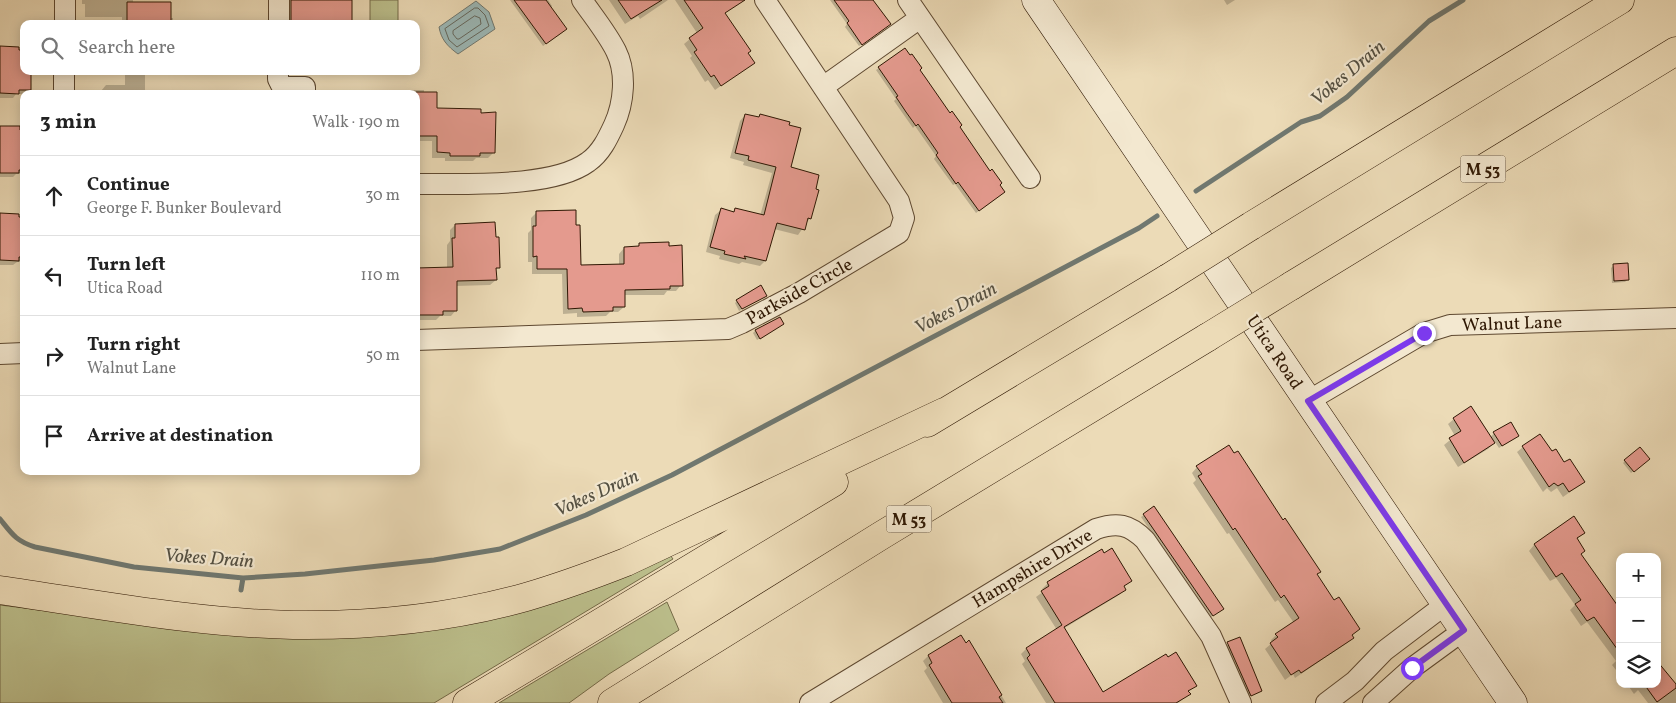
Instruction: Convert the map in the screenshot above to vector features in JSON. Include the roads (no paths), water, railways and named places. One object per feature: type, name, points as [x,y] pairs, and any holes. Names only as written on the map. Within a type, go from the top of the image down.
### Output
[{"type":"highway","points":[[467,703],[831,484],[944,412],[1168,278],[1620,0]]},
{"type":"highway","name":"M 53","points":[[612,703],[882,535],[1676,51]]},
{"type":"highway","points":[[0,590],[160,613],[250,623],[293,625],[370,622],[412,619],[453,613],[533,595],[626,562],[944,412]]},
{"type":"street","points":[[64,20],[65,0]]},
{"type":"street","points":[[279,0],[279,20]]},
{"type":"street","points":[[420,184],[531,181],[565,173],[588,162],[605,144],[620,113],[623,85],[621,65],[616,51],[582,0]]},
{"type":"street","name":"Parkside Circle","points":[[420,340],[728,329],[799,293],[899,233],[904,218],[903,210],[898,201],[765,0]]},
{"type":"street","points":[[908,0],[1030,178]]},
{"type":"street","name":"Utica Road","points":[[1036,0],[1513,703]]},
{"type":"street","points":[[823,87],[920,18]]},
{"type":"street","points":[[64,75],[64,90]]},
{"type":"street","points":[[278,75],[281,85],[305,87],[305,90]]},
{"type":"street","name":"Walnut Lane","points":[[1308,401],[1424,333],[1450,325],[1676,318]]},
{"type":"street","points":[[0,354],[20,353]]},
{"type":"street","name":"Hampshire Drive","points":[[810,703],[1096,529],[1107,525],[1119,525],[1138,533],[1145,540],[1211,636],[1239,703]]},
{"type":"street","points":[[1326,703],[1355,681],[1384,651],[1446,604]]},
{"type":"street","points":[[1373,703],[1412,668],[1464,630]]},
{"type":"water","points":[[476,1],[489,12],[495,29],[458,54],[445,42],[439,27]]},
{"type":"waterway","name":"Vokes Drain","points":[[1196,191],[1301,122],[1320,116],[1347,97],[1429,21],[1463,0]]},
{"type":"waterway","name":"Vokes Drain","points":[[0,519],[15,536],[35,547],[134,567],[243,578],[305,574],[434,560],[500,549],[586,515],[672,475],[1139,228],[1157,216]]},
{"type":"waterway","points":[[241,590],[243,578]]}]
